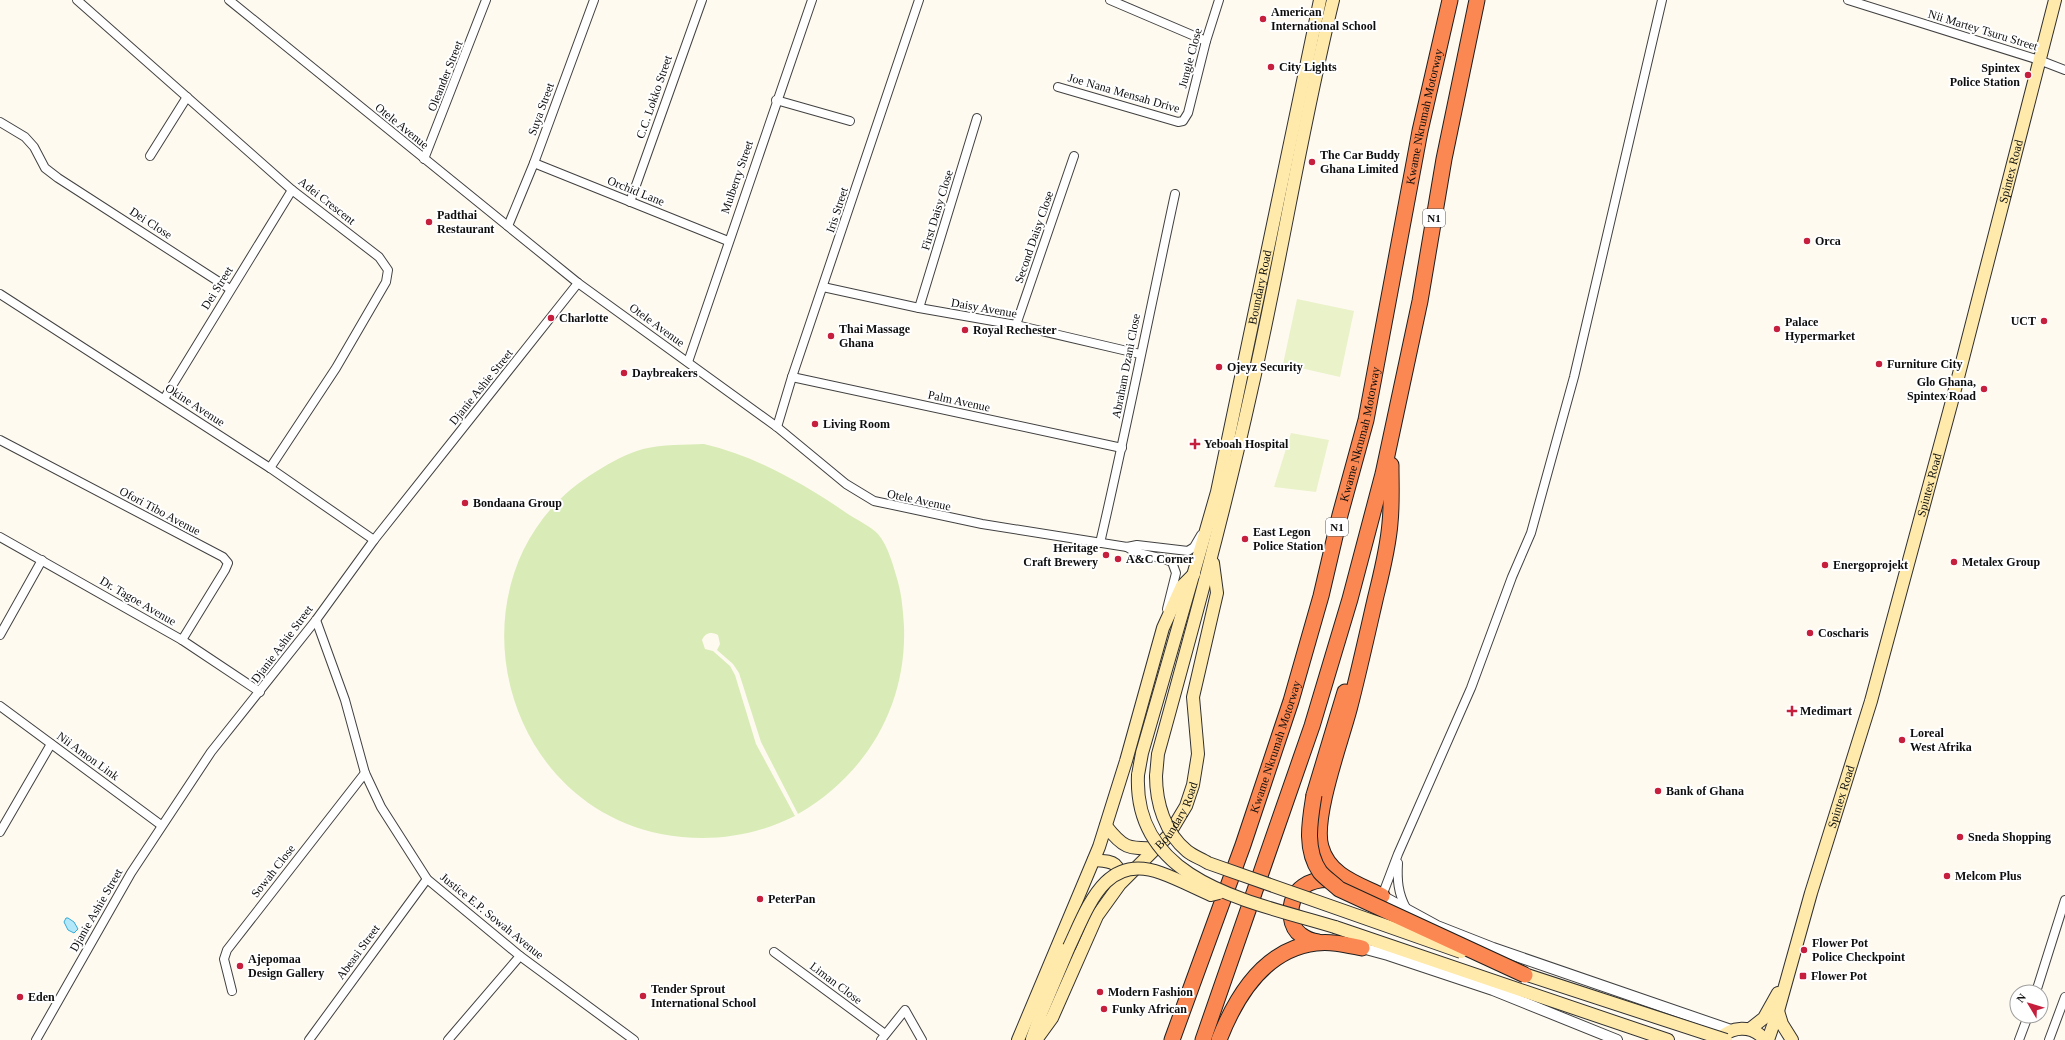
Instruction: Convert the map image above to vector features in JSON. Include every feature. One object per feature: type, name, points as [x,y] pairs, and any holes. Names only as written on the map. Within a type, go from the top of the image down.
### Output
[{"type":"highway","name":"Kwame Nkrumah Motorway","points":[[1172,1040],[1248,831],[1291,701],[1320,603],[1340,515],[1366,420],[1420,131],[1450,0]]},
{"type":"highway","name":"N1","points":[[1203,1040],[1312,726],[1350,599],[1391,436],[1420,301],[1443,166],[1477,0]]},
{"type":"highway","points":[[1360,887],[1336,871],[1326,860],[1320,846],[1320,827],[1325,796],[1350,707],[1371,619],[1390,523],[1391,436]]},
{"type":"highway","points":[[1371,619],[1338,712],[1314,795],[1308,828],[1312,853],[1320,872],[1339,889],[1525,975]]},
{"type":"highway","points":[[1318,942],[1301,935],[1294,929],[1291,911],[1293,899],[1299,889],[1308,883],[1324,878],[1360,887],[1382,896]]},
{"type":"highway","points":[[1219,1040],[1237,1003],[1261,969],[1283,954],[1303,945],[1318,942],[1343,944],[1362,948]]},
{"type":"main road","name":"Boundary Road","points":[[1222,892],[1176,865],[1158,845],[1145,822],[1137,790],[1138,775],[1142,753],[1209,522],[1230,437],[1320,0]]},
{"type":"main road","name":"Boundary Road","points":[[1333,0],[1293,182],[1252,392],[1212,556],[1158,754],[1156,797],[1171,833],[1187,851],[1208,864],[1525,975],[1729,1035]]},
{"type":"main road","name":"Spintex Road","points":[[1767,1040],[1778,1011],[1811,893],[1871,701],[1952,401],[2039,60],[2056,0]]},
{"type":"main road","name":"Boundary Road","points":[[1036,1040],[1052,1018],[1098,916],[1120,884],[1168,836],[1186,806],[1193,785],[1198,754],[1193,697],[1217,593],[1212,556]]},
{"type":"main road","name":"Boundary Road","points":[[1018,1040],[1094,860],[1106,826],[1163,628],[1182,586],[1195,572]]},
{"type":"main road","points":[[1106,826],[1115,838],[1132,849],[1155,848]]},
{"type":"main road","points":[[1094,860],[1110,861],[1117,865],[1120,869],[1120,884]]},
{"type":"main road","points":[[1032,1040],[1040,1016],[1069,947],[1100,888],[1110,878],[1127,868],[1141,868],[1160,872],[1211,896],[1222,892],[1334,927],[1668,1040]]},
{"type":"main road","name":"Spintex Road","points":[[1750,1029],[1764,1018],[1791,967]]},
{"type":"main road","points":[[1778,1011],[1782,1024],[1792,1040]]},
{"type":"main road","points":[[1718,1040],[1750,1029],[1767,1040]]},
{"type":"street","name":"Adei Crescent","points":[[77,0],[292,190],[379,257],[388,270],[386,282],[336,368],[270,468]]},
{"type":"street","name":"Otele Avenue","points":[[230,0],[578,283],[778,427],[846,484],[880,504],[982,524],[1100,543],[1127,547],[1137,545],[1188,552],[1194,547],[1209,522]]},
{"type":"street","name":"Oleander Street","points":[[424,159],[486,0]]},
{"type":"street","name":"Suya Street","points":[[508,226],[534,163],[594,0]]},
{"type":"street","name":"C.C. Lokko Street","points":[[630,202],[702,0]]},
{"type":"street","name":"Mulberry Street","points":[[688,362],[776,100],[812,0]]},
{"type":"street","name":"Iris Street","points":[[778,427],[792,377],[919,0]]},
{"type":"street","points":[[1110,0],[1206,41]]},
{"type":"street","name":"Jungle Close","points":[[1183,122],[1188,113],[1206,41],[1219,0]]},
{"type":"street","points":[[1662,0],[1578,361],[1531,533],[1512,577],[1452,734],[1398,854],[1382,896],[1437,926],[1729,1035]]},
{"type":"street","name":"Nii Martey Tsuru Street","points":[[1848,0],[2039,60],[2065,70]]},
{"type":"street","name":"Joe Nana Mensah Drive","points":[[1058,87],[1178,122],[1183,122]]},
{"type":"street","points":[[150,156],[187,97]]},
{"type":"street","points":[[776,100],[850,121]]},
{"type":"street","name":"First Daisy Close","points":[[919,308],[977,118]]},
{"type":"street","name":"Dei Close","points":[[0,122],[25,137],[34,147],[45,168],[58,178],[230,289]]},
{"type":"street","name":"Second Daisy Close","points":[[1016,325],[1074,156]]},
{"type":"street","name":"Orchid Lane","points":[[534,163],[728,241]]},
{"type":"street","name":"Dei Street","points":[[164,399],[292,190]]},
{"type":"street","name":"Abraham Dzani Close","points":[[1100,543],[1122,448],[1140,354],[1175,194]]},
{"type":"street","name":"Djanie Ashie Street","points":[[36,1040],[81,959],[161,825],[211,752],[316,620],[374,540],[578,283]]},
{"type":"street","name":"Daisy Avenue","points":[[823,287],[919,308],[1016,325],[1140,354]]},
{"type":"street","name":"Okine Avenue","points":[[0,294],[270,468],[374,540]]},
{"type":"street","name":"Palm Avenue","points":[[792,377],[1122,448]]},
{"type":"street","name":"Ofori Tibo Avenue","points":[[0,440],[223,557],[228,563],[225,570],[182,640]]},
{"type":"street","name":"Dr. Tagoe Avenue","points":[[0,537],[182,640],[260,692]]},
{"type":"street","name":"Otele Avenue","points":[[1127,547],[1134,553],[1162,557],[1172,562],[1176,569],[1163,628]]},
{"type":"street","points":[[0,635],[42,560]]},
{"type":"street","name":"Justice E.P. Sowah Avenue","points":[[316,620],[345,700],[365,773],[381,807],[427,879],[520,956],[634,1040]]},
{"type":"street","name":"Nii Amon Link","points":[[0,706],[161,825]]},
{"type":"street","points":[[0,832],[51,744]]},
{"type":"street","name":"Sowah Close","points":[[232,991],[224,959],[227,950],[365,773]]},
{"type":"street","points":[[1398,854],[1397,880],[1399,894],[1406,908]]},
{"type":"street","name":"Abeasi Street","points":[[309,1040],[427,879]]},
{"type":"street","points":[[2039,984],[2065,900]]},
{"type":"street","points":[[1362,948],[1388,955],[1493,990],[1618,1040]]},
{"type":"street","name":"Liman Close","points":[[774,952],[883,1037]]},
{"type":"street","points":[[448,1040],[520,956]]},
{"type":"street","points":[[2049,1040],[2065,997]]},
{"type":"street","points":[[883,1037],[905,1010],[922,1040]]},
{"type":"street","points":[[2020,1040],[2025,1024]]},
{"type":"green space","points":[[1297,299],[1354,311],[1340,377],[1283,364]]},
{"type":"green space","points":[[1291,433],[1329,440],[1316,492],[1274,487]]},
{"type":"green space","points":[[704,444],[742,456],[779,472],[814,492],[875,531],[882,539],[888,550],[893,564],[898,582],[904,626],[903,655],[898,684],[890,710],[878,735],[862,758],[844,779],[822,798],[798,814],[761,742],[739,673],[733,664],[717,650],[720,644],[718,635],[708,633],[705,636],[702,640],[705,649],[713,651],[730,666],[735,675],[756,744],[795,816],[763,829],[746,833],[713,838],[695,838],[661,834],[603,812],[557,775],[525,727],[508,673],[505,616],[519,561],[549,511],[597,471],[613,461],[643,449],[658,446]]},
{"type":"water","points":[[66,918],[74,922],[78,929],[74,933],[68,930],[64,922]]},
{"type":"place","name":"American International School","points":[[1263,19]]},
{"type":"place","name":"City Lights","points":[[1271,67]]},
{"type":"place","name":"Spintex Police Station","points":[[2028,75]]},
{"type":"place","name":"The Car Buddy Ghana Limited","points":[[1312,162]]},
{"type":"place","name":"Padthai Restaurant","points":[[429,222]]},
{"type":"place","name":"Orca","points":[[1807,241]]},
{"type":"place","name":"Charlotte","points":[[551,318]]},
{"type":"place","name":"UCT","points":[[2044,321]]},
{"type":"place","name":"Palace Hypermarket","points":[[1777,329]]},
{"type":"place","name":"Royal Rechester","points":[[965,330]]},
{"type":"place","name":"Thai Massage Ghana","points":[[831,336]]},
{"type":"place","name":"Furniture City","points":[[1879,364]]},
{"type":"place","name":"Ojeyz Security","points":[[1219,367]]},
{"type":"place","name":"Daybreakers","points":[[624,373]]},
{"type":"place","name":"Glo Ghana, Spintex Road","points":[[1984,389]]},
{"type":"place","name":"Living Room","points":[[815,424]]},
{"type":"place","name":"Yeboah Hospital","points":[[1195,444]]},
{"type":"place","name":"Bondaana Group","points":[[465,503]]},
{"type":"place","name":"East Legon Police Station","points":[[1245,539]]},
{"type":"place","name":"Heritage Craft Brewery","points":[[1106,555]]},
{"type":"place","name":"A&C Corner","points":[[1118,559]]},
{"type":"place","name":"Metalex Group","points":[[1954,562]]},
{"type":"place","name":"Energoprojekt","points":[[1825,565]]},
{"type":"place","name":"Coscharis","points":[[1810,633]]},
{"type":"place","name":"Medimart","points":[[1792,711]]},
{"type":"place","name":"Loreal West Afrika","points":[[1902,740]]},
{"type":"place","name":"Bank of Ghana","points":[[1658,791]]},
{"type":"place","name":"Sneda Shopping","points":[[1960,837]]},
{"type":"place","name":"Melcom Plus","points":[[1947,876]]},
{"type":"place","name":"PeterPan","points":[[760,899]]},
{"type":"place","name":"Flower Pot Police Checkpoint","points":[[1804,950]]},
{"type":"place","name":"Ajepomaa Design Gallery","points":[[240,966]]},
{"type":"place","name":"Flower Pot","points":[[1803,976]]},
{"type":"place","name":"Modern Fashion","points":[[1100,992]]},
{"type":"place","name":"Tender Sprout International School","points":[[643,996]]},
{"type":"place","name":"Eden","points":[[20,997]]},
{"type":"place","name":"Funky African","points":[[1104,1009]]}]
